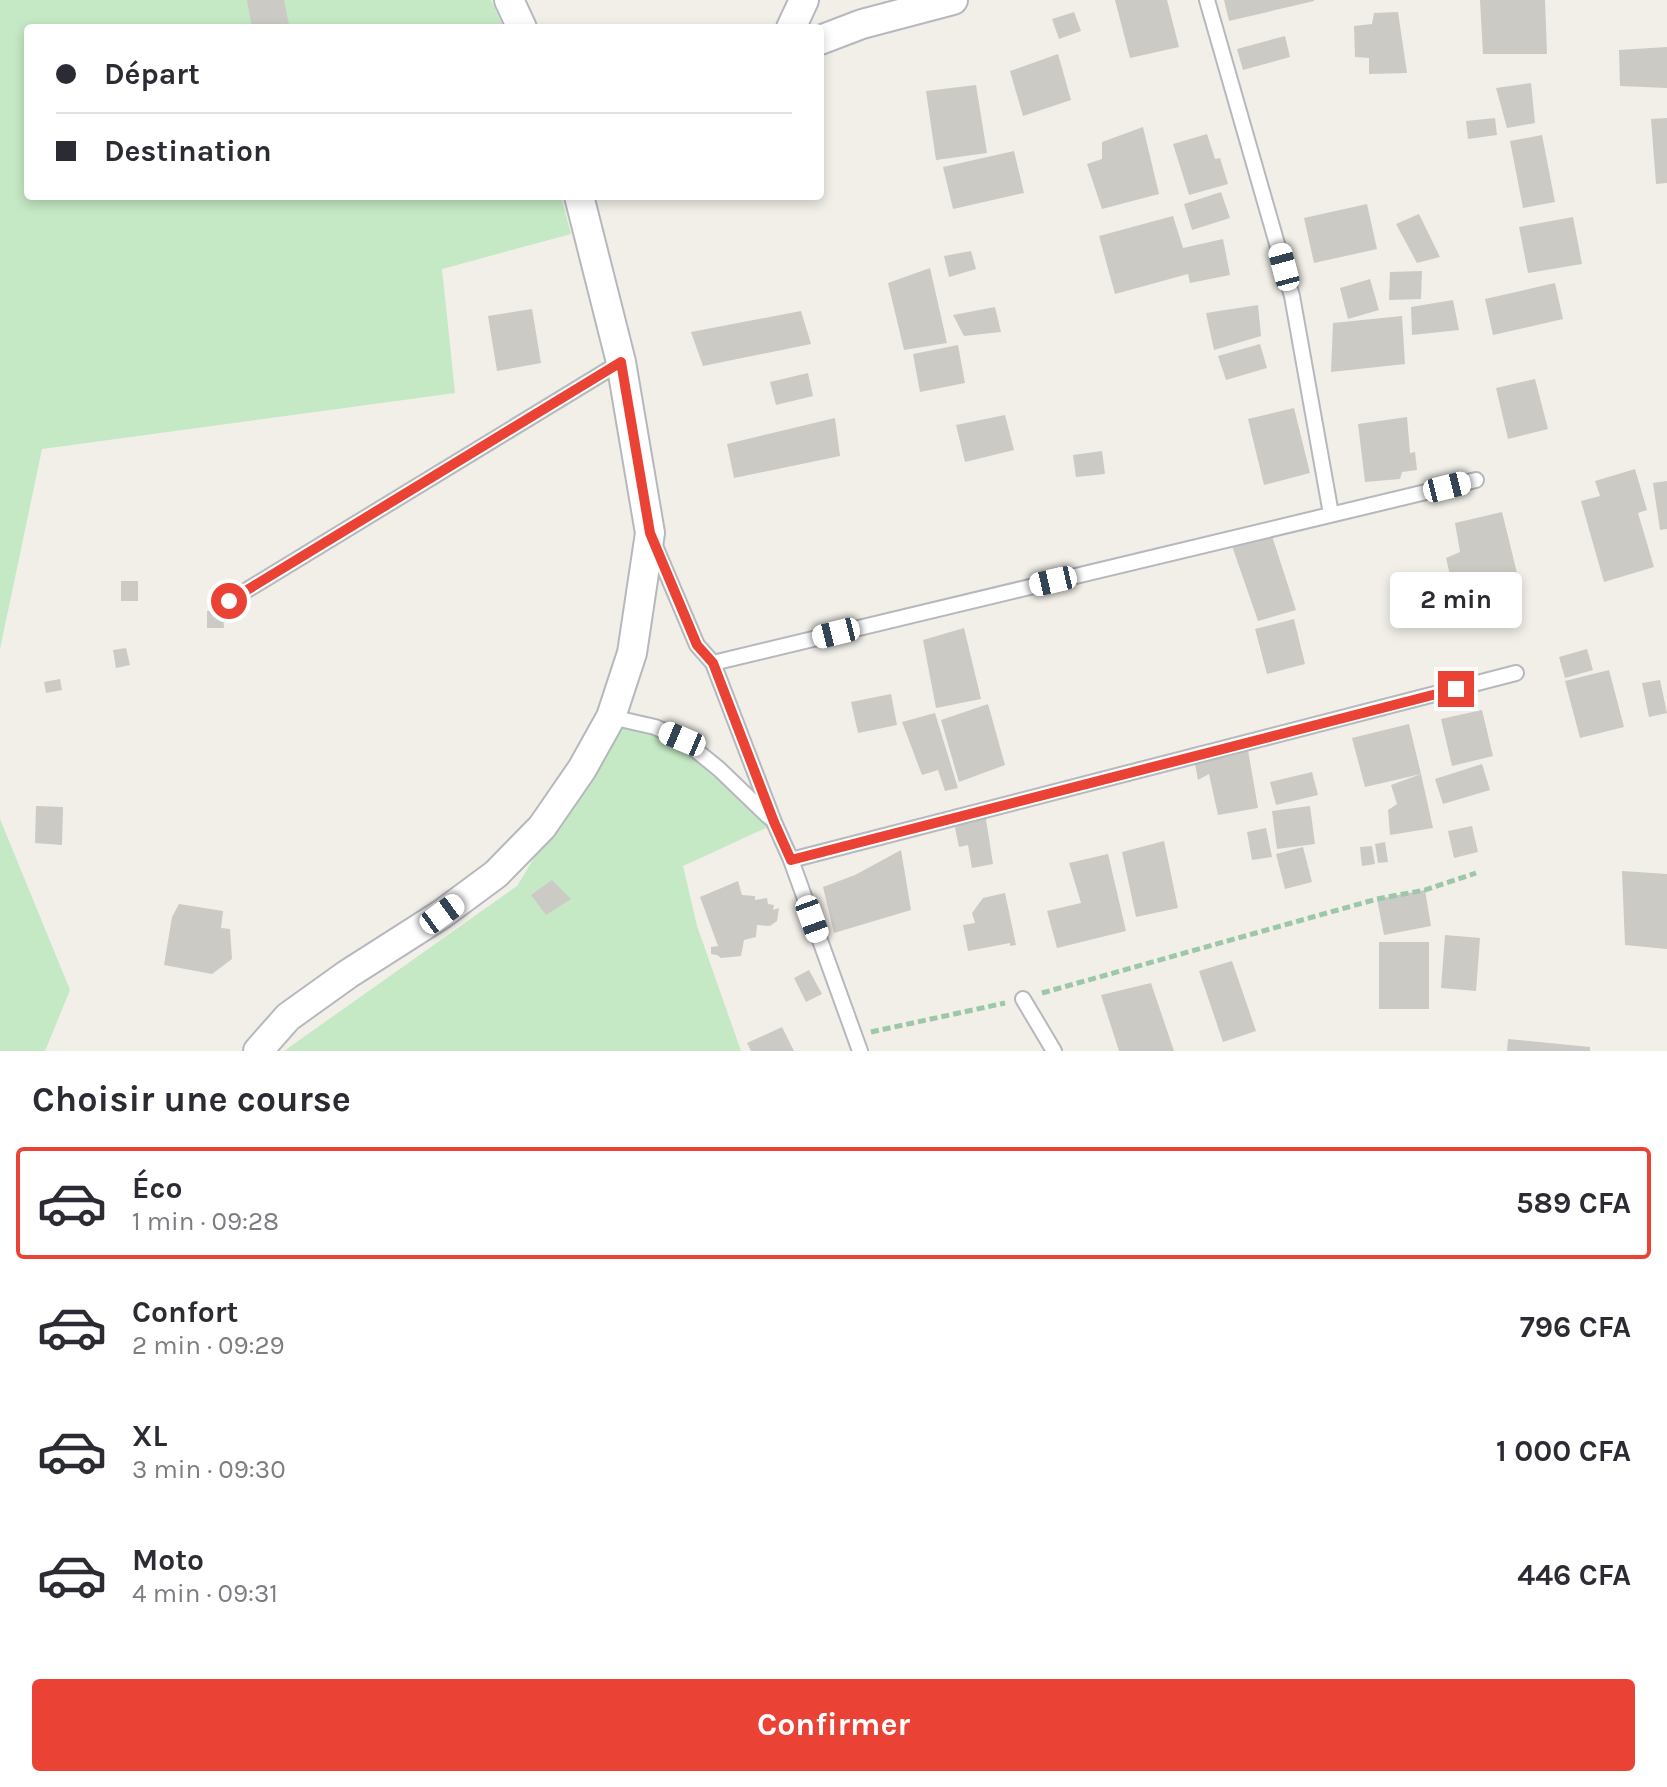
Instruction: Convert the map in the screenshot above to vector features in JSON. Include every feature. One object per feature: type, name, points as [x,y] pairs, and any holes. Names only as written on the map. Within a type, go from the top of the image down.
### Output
[{"type":"street","points":[[509,0],[520,24]]},
{"type":"street","points":[[793,24],[804,0]]},
{"type":"street","points":[[824,38],[862,24],[953,0]]},
{"type":"street","points":[[258,1051],[288,1017],[496,874],[542,827],[582,769],[611,717],[632,653],[650,533],[621,362],[580,200]]},
{"type":"lane","points":[[1207,0],[1292,296],[1331,514]]},
{"type":"lane","points":[[229,601],[621,362]]},
{"type":"lane","points":[[713,663],[1476,480]]},
{"type":"lane","points":[[650,533],[697,645],[713,663],[791,860],[860,1051]]},
{"type":"lane","points":[[791,860],[1516,673]]},
{"type":"lane","points":[[611,717],[655,727],[682,739],[719,769],[774,822]]},
{"type":"lane","points":[[1023,999],[1054,1051]]},
{"type":"path","points":[[854,1036],[1023,999],[1377,899],[1425,890],[1476,873]]},
{"type":"green space","points":[[0,0],[491,0],[502,24],[24,24],[24,200],[562,200],[571,234],[442,269],[455,393],[42,449],[0,649]]},
{"type":"green space","points":[[614,726],[651,733],[685,751],[714,774],[768,827],[683,866],[697,926],[741,1051],[284,1051],[517,886]]},
{"type":"green space","points":[[0,819],[70,990],[45,1051],[0,1051]]},
{"type":"building","points":[[247,0],[284,0],[289,24],[251,24]]},
{"type":"building","points":[[1115,0],[1167,0],[1179,47],[1130,58]]},
{"type":"building","points":[[1224,0],[1314,0],[1314,1],[1229,21]]},
{"type":"building","points":[[1480,0],[1545,0],[1547,54],[1483,54]]},
{"type":"building","points":[[1074,12],[1081,31],[1059,39],[1052,19]]},
{"type":"building","points":[[1398,12],[1407,73],[1369,74],[1369,58],[1355,57],[1354,26],[1372,24],[1374,13]]},
{"type":"building","points":[[1285,36],[1290,57],[1243,70],[1237,49]]},
{"type":"building","points":[[1667,47],[1667,88],[1620,86],[1619,50]]},
{"type":"building","points":[[1058,54],[1071,100],[1023,116],[1010,71]]},
{"type":"building","points":[[1531,83],[1535,123],[1507,128],[1496,88]]},
{"type":"building","points":[[976,85],[987,153],[936,160],[926,91]]},
{"type":"building","points":[[1495,118],[1497,135],[1468,139],[1466,121]]},
{"type":"building","points":[[1667,118],[1667,183],[1656,184],[1651,119]]},
{"type":"building","points":[[1143,127],[1159,194],[1102,209],[1087,164],[1102,159],[1102,142]]},
{"type":"building","points":[[1207,134],[1215,159],[1220,158],[1228,184],[1189,195],[1173,144]]},
{"type":"building","points":[[1542,135],[1555,202],[1523,208],[1510,141]]},
{"type":"building","points":[[1014,151],[1024,193],[953,209],[943,167]]},
{"type":"building","points":[[1221,192],[1230,218],[1192,230],[1184,204]]},
{"type":"building","points":[[1367,204],[1377,249],[1314,263],[1304,218]]},
{"type":"building","points":[[1419,214],[1440,257],[1417,263],[1396,224]]},
{"type":"building","points":[[1173,216],[1183,248],[1223,239],[1230,275],[1190,283],[1188,274],[1115,294],[1099,236]]},
{"type":"building","points":[[1573,217],[1582,264],[1528,273],[1519,227]]},
{"type":"building","points":[[971,251],[976,269],[949,277],[944,256]]},
{"type":"building","points":[[930,268],[947,343],[904,350],[888,283]]},
{"type":"building","points":[[1422,271],[1421,299],[1389,300],[1390,272]]},
{"type":"building","points":[[1370,279],[1379,310],[1348,319],[1340,288]]},
{"type":"building","points":[[1555,283],[1563,319],[1493,335],[1485,299]]},
{"type":"building","points":[[1453,300],[1459,330],[1412,335],[1411,307]]},
{"type":"building","points":[[1258,305],[1261,336],[1214,350],[1206,313]]},
{"type":"building","points":[[995,307],[1001,332],[964,336],[953,315]]},
{"type":"building","points":[[532,309],[541,363],[497,371],[488,316]]},
{"type":"building","points":[[801,311],[811,344],[703,366],[691,332]]},
{"type":"building","points":[[1402,316],[1405,364],[1331,372],[1333,323]]},
{"type":"building","points":[[1260,344],[1267,368],[1226,380],[1218,356]]},
{"type":"building","points":[[958,345],[965,383],[920,392],[913,354]]},
{"type":"building","points":[[808,373],[813,396],[776,405],[770,382]]},
{"type":"building","points":[[1535,379],[1548,429],[1508,439],[1496,388]]},
{"type":"building","points":[[1294,408],[1310,473],[1264,485],[1248,419]]},
{"type":"building","points":[[1005,415],[1014,450],[965,462],[956,425]]},
{"type":"building","points":[[1407,417],[1410,453],[1415,452],[1417,470],[1402,472],[1400,479],[1365,482],[1358,424]]},
{"type":"building","points":[[835,418],[840,456],[734,478],[727,444]]},
{"type":"building","points":[[1102,451],[1105,474],[1076,477],[1073,455]]},
{"type":"building","points":[[1635,469],[1647,510],[1638,513],[1654,567],[1604,582],[1581,501],[1600,496],[1595,481]]},
{"type":"building","points":[[1667,481],[1667,529],[1660,530],[1653,483]]},
{"type":"building","points":[[1502,512],[1517,573],[1453,588],[1446,558],[1460,552],[1455,523]]},
{"type":"building","points":[[1272,536],[1296,610],[1258,621],[1232,546]]},
{"type":"building","points":[[121,581],[138,581],[138,601],[121,601]]},
{"type":"building","points":[[223,610],[224,628],[207,628],[207,611]]},
{"type":"building","points":[[1294,619],[1305,664],[1267,674],[1255,629]]},
{"type":"building","points":[[964,628],[981,699],[936,708],[923,640]]},
{"type":"building","points":[[126,648],[130,665],[116,668],[113,650]]},
{"type":"building","points":[[1587,649],[1593,670],[1565,678],[1559,657]]},
{"type":"building","points":[[1609,670],[1624,727],[1580,738],[1565,681]]},
{"type":"building","points":[[60,679],[62,690],[46,693],[44,682]]},
{"type":"building","points":[[1660,680],[1667,713],[1649,717],[1642,683]]},
{"type":"building","points":[[891,694],[897,725],[858,733],[851,702]]},
{"type":"building","points":[[988,704],[1005,765],[959,782],[941,720]]},
{"type":"building","points":[[1482,710],[1493,756],[1452,766],[1441,719]]},
{"type":"building","points":[[935,713],[958,788],[945,791],[938,770],[922,775],[902,722]]},
{"type":"building","points":[[1409,724],[1421,774],[1365,787],[1352,738]]},
{"type":"building","points":[[1248,750],[1258,808],[1218,815],[1209,774],[1198,780],[1195,764]]},
{"type":"building","points":[[1482,764],[1490,790],[1443,804],[1435,779]]},
{"type":"building","points":[[1312,772],[1318,795],[1276,805],[1270,782]]},
{"type":"building","points":[[1421,774],[1433,828],[1390,835],[1388,810],[1397,804],[1391,785]]},
{"type":"building","points":[[36,806],[63,807],[62,845],[35,843]]},
{"type":"building","points":[[1310,806],[1315,844],[1277,849],[1272,811]]},
{"type":"building","points":[[985,813],[993,864],[972,868],[968,845],[959,847],[953,818]]},
{"type":"building","points":[[1472,826],[1478,852],[1454,858],[1448,831]]},
{"type":"building","points":[[1266,828],[1272,857],[1252,860],[1247,832]]},
{"type":"building","points":[[1164,841],[1178,908],[1136,917],[1122,852]]},
{"type":"building","points":[[1385,842],[1388,862],[1378,863],[1375,844]]},
{"type":"building","points":[[1372,846],[1375,864],[1362,866],[1360,847]]},
{"type":"building","points":[[1303,847],[1312,882],[1285,889],[1276,854]]},
{"type":"building","points":[[901,850],[911,910],[834,933],[823,887],[855,875]]},
{"type":"building","points":[[1108,854],[1126,931],[1057,948],[1047,911],[1081,903],[1069,863]]},
{"type":"building","points":[[1622,871],[1667,874],[1667,949],[1625,945]]},
{"type":"building","points":[[552,880],[571,899],[546,915],[531,895]]},
{"type":"building","points":[[738,881],[742,895],[755,896],[755,900],[767,898],[768,904],[774,905],[773,910],[779,908],[777,921],[770,926],[757,925],[756,937],[744,940],[741,956],[721,958],[711,954],[711,947],[718,946],[700,897]]},
{"type":"building","points":[[1425,890],[1431,926],[1384,935],[1377,899]]},
{"type":"building","points":[[1005,893],[1016,945],[1010,946],[1010,943],[968,951],[963,925],[975,923],[972,913],[983,898]]},
{"type":"building","points":[[179,904],[223,911],[221,928],[230,929],[232,959],[212,974],[164,965],[172,917]]},
{"type":"building","points":[[1445,935],[1480,938],[1476,991],[1441,988]]},
{"type":"building","points":[[1379,942],[1429,942],[1429,1009],[1379,1009]]},
{"type":"building","points":[[1232,961],[1256,1031],[1223,1042],[1199,971]]},
{"type":"building","points":[[809,970],[822,994],[806,1002],[794,978]]},
{"type":"building","points":[[1151,983],[1174,1051],[1119,1051],[1101,995]]},
{"type":"building","points":[[782,1027],[794,1051],[751,1051],[747,1043]]},
{"type":"building","points":[[1508,1039],[1590,1047],[1590,1051],[1507,1051]]},
{"type":"route","points":[[229,601],[621,362],[650,533],[697,645],[713,663],[791,860],[1456,689]]}]
